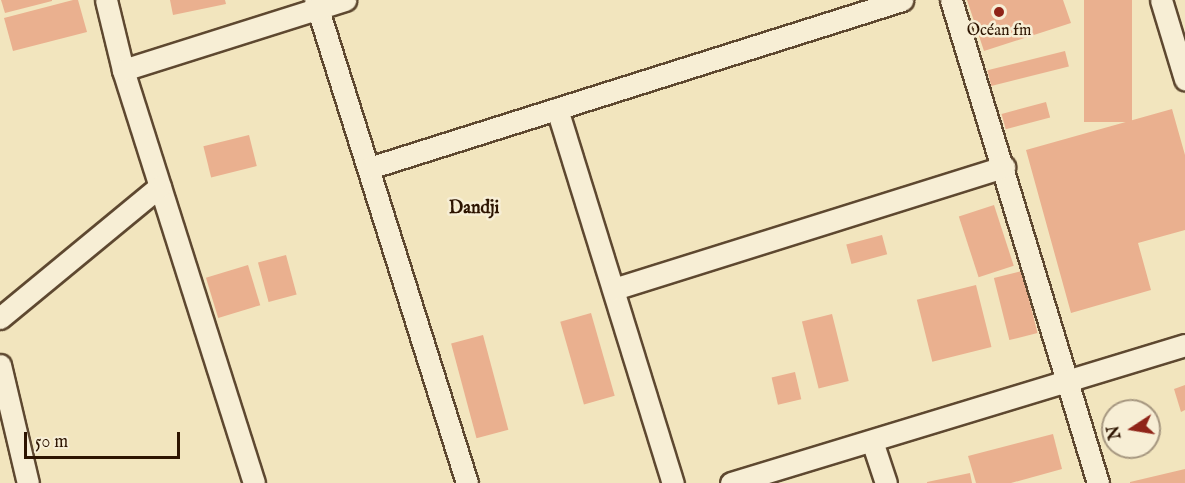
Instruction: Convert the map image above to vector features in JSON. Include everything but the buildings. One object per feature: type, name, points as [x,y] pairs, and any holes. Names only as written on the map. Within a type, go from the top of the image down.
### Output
[{"type":"street","points":[[106,0],[123,70],[254,483]]},
{"type":"street","points":[[123,70],[316,4],[345,0]]},
{"type":"street","points":[[369,168],[902,0]]},
{"type":"street","points":[[951,0],[1004,167],[1065,381],[1098,483]]},
{"type":"street","points":[[1161,0],[1185,79]]},
{"type":"street","points":[[316,4],[467,483]]},
{"type":"street","points":[[557,109],[673,483]]},
{"type":"street","points":[[614,290],[1004,167]]},
{"type":"street","points":[[0,318],[160,186]]},
{"type":"street","points":[[731,483],[1185,345]]},
{"type":"street","points":[[0,365],[28,483]]},
{"type":"street","points":[[872,441],[886,483]]},
{"type":"place","name":"Océan fm","points":[[999,12]]},
{"type":"district","name":"Dandji","points":[[474,209]]}]
